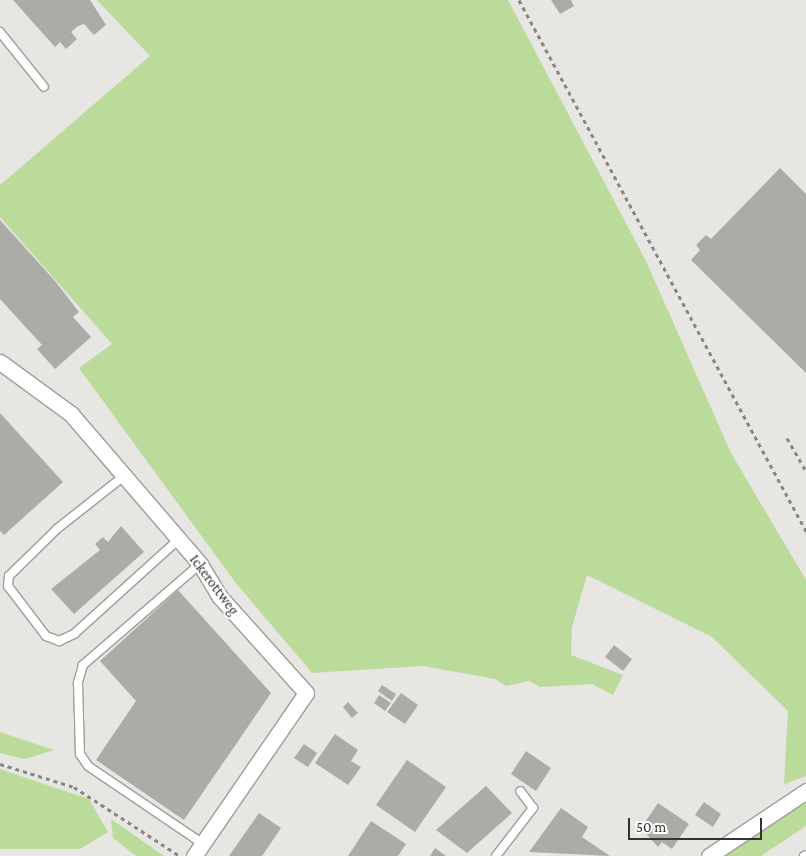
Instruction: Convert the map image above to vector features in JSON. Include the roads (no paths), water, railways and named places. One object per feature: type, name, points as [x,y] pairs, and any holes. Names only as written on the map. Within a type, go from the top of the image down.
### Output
[{"type":"street","name":"Ickerottweg","points":[[0,362],[72,414],[200,564],[220,597],[306,693],[199,850]]},
{"type":"street","points":[[709,856],[806,791]]},
{"type":"lane","points":[[0,32],[44,87]]},
{"type":"lane","points":[[124,476],[57,529],[9,576],[8,586],[46,636],[59,641],[74,634],[179,539]]},
{"type":"lane","points":[[199,850],[88,766],[80,754],[78,683],[83,665],[200,564]]},
{"type":"lane","points":[[496,856],[533,808],[520,791]]}]
